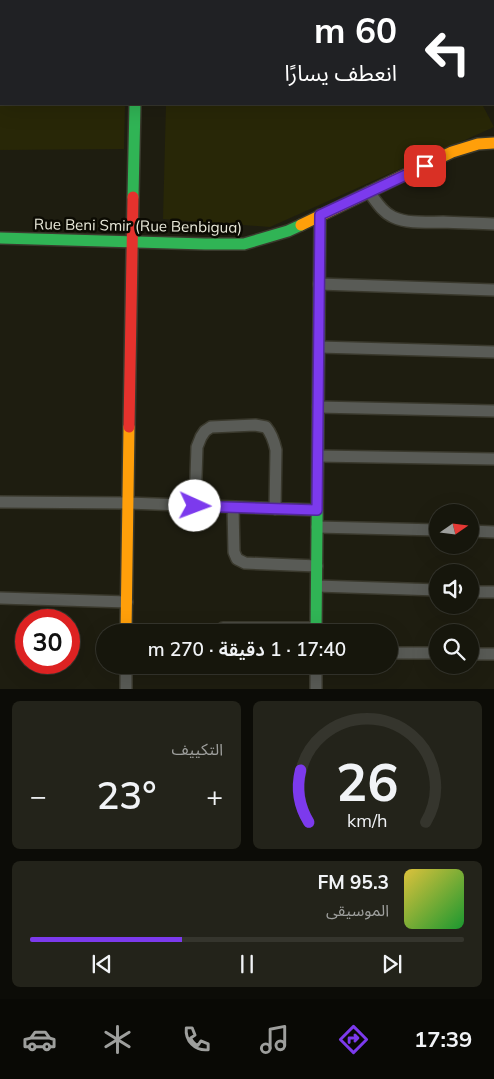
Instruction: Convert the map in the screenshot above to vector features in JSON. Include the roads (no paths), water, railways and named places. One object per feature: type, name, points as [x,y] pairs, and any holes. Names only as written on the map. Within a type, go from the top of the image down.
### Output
[{"type":"street","points":[[126,624],[135,105]]},
{"type":"street","name":"Rue Beni Smir (Rue Benbigua)","points":[[0,238],[244,244],[288,231],[452,152],[478,144],[494,143]]},
{"type":"street","points":[[369,192],[387,213],[403,220],[494,224]]},
{"type":"street","points":[[316,624],[320,215]]},
{"type":"street","points":[[319,284],[494,290]]},
{"type":"street","points":[[319,347],[494,352]]},
{"type":"street","points":[[318,407],[494,411]]},
{"type":"street","points":[[195,506],[197,447],[201,437],[211,427],[255,425],[266,427],[271,433],[276,450],[275,509]]},
{"type":"street","points":[[318,456],[494,459]]},
{"type":"street","points":[[0,502],[317,510]]},
{"type":"street","points":[[233,507],[234,552],[238,559],[250,563],[317,566]]},
{"type":"street","points":[[317,527],[429,530]]},
{"type":"street","points":[[479,531],[494,532]]},
{"type":"street","points":[[316,586],[429,590]]},
{"type":"street","points":[[479,592],[494,592]]},
{"type":"street","points":[[0,598],[126,602]]},
{"type":"street","points":[[398,653],[429,653]]},
{"type":"street","points":[[479,654],[494,654]]},
{"type":"street","points":[[126,674],[126,689]]},
{"type":"street","points":[[316,674],[316,689]]}]
